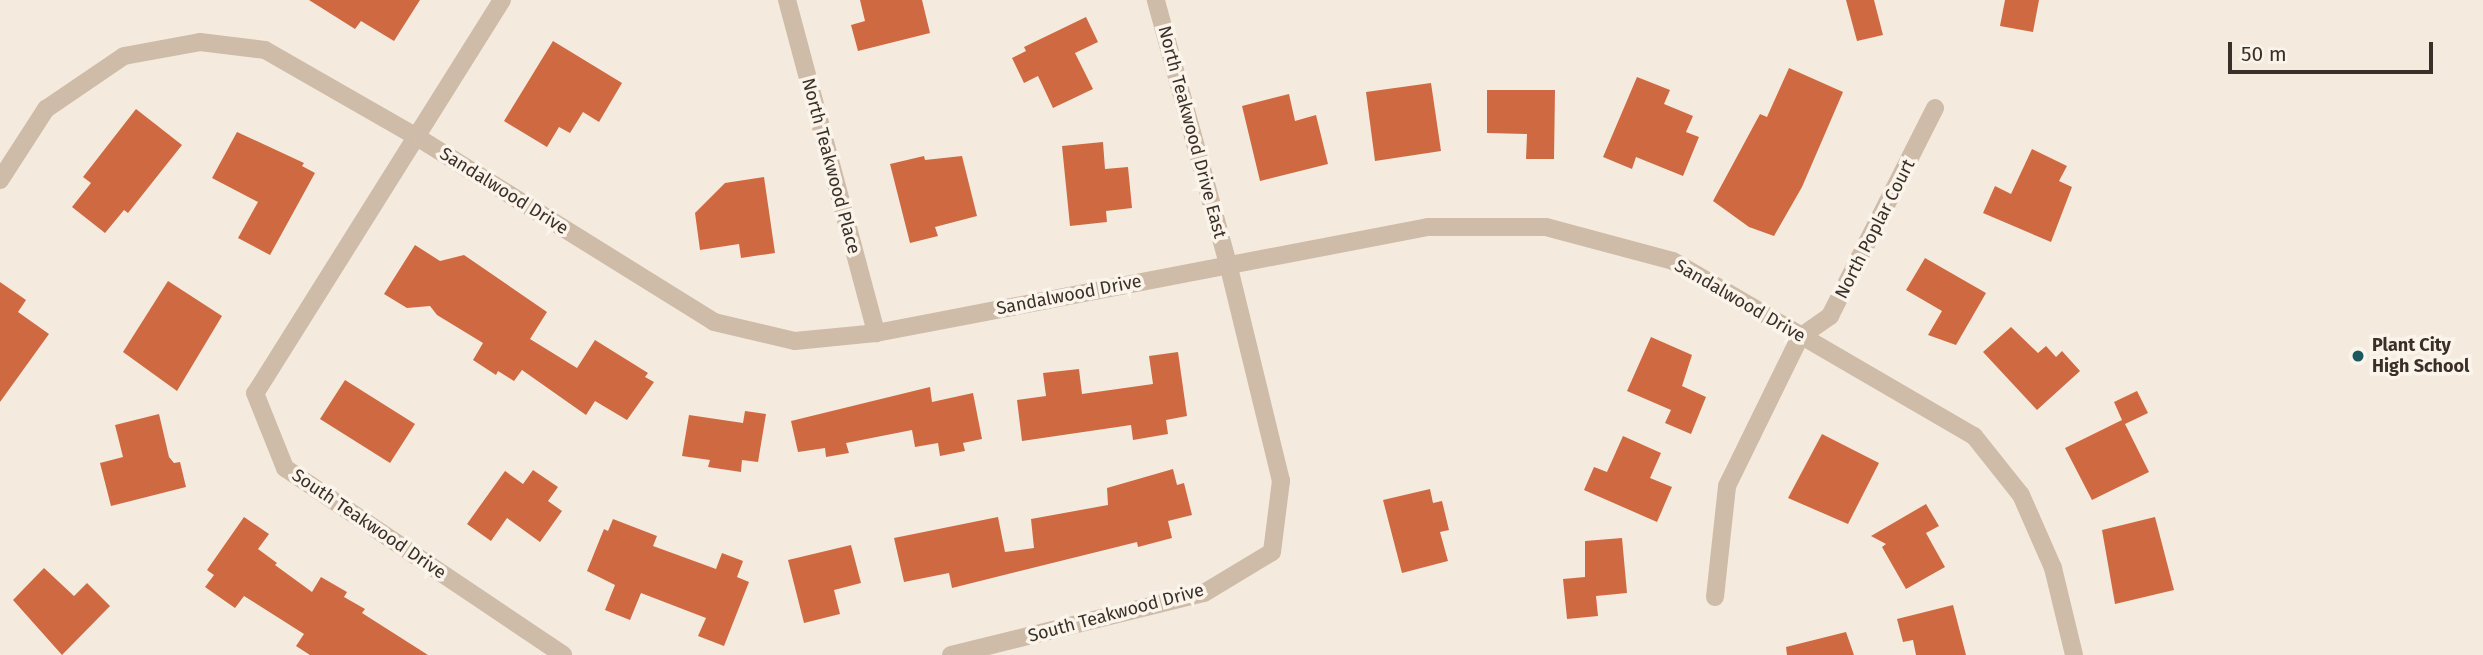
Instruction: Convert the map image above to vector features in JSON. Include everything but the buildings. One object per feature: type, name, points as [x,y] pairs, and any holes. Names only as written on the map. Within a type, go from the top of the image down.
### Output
[{"type":"street","points":[[418,137],[502,0]]},
{"type":"street","name":"North Teakwood Place","points":[[787,0],[876,333]]},
{"type":"street","name":"North Teakwood Drive East","points":[[1156,0],[1228,264]]},
{"type":"street","name":"Sandalwood Drive","points":[[0,180],[46,109],[124,56],[200,42],[265,50],[418,137],[714,322],[795,341],[876,333],[1428,227],[1546,227],[1673,261],[1974,436],[2021,495],[2053,568],[2074,655]]},
{"type":"street","name":"North Poplar Court","points":[[1800,337],[1830,316],[1936,108]]},
{"type":"street","name":"South Teakwood Drive","points":[[418,137],[255,393],[285,468],[563,655]]},
{"type":"street","name":"South Teakwood Drive","points":[[951,655],[1204,593],[1272,552],[1281,481],[1228,264]]},
{"type":"street","points":[[1715,597],[1727,486],[1800,337]]},
{"type":"place","name":"Plant City High School","points":[[2358,356]]}]
